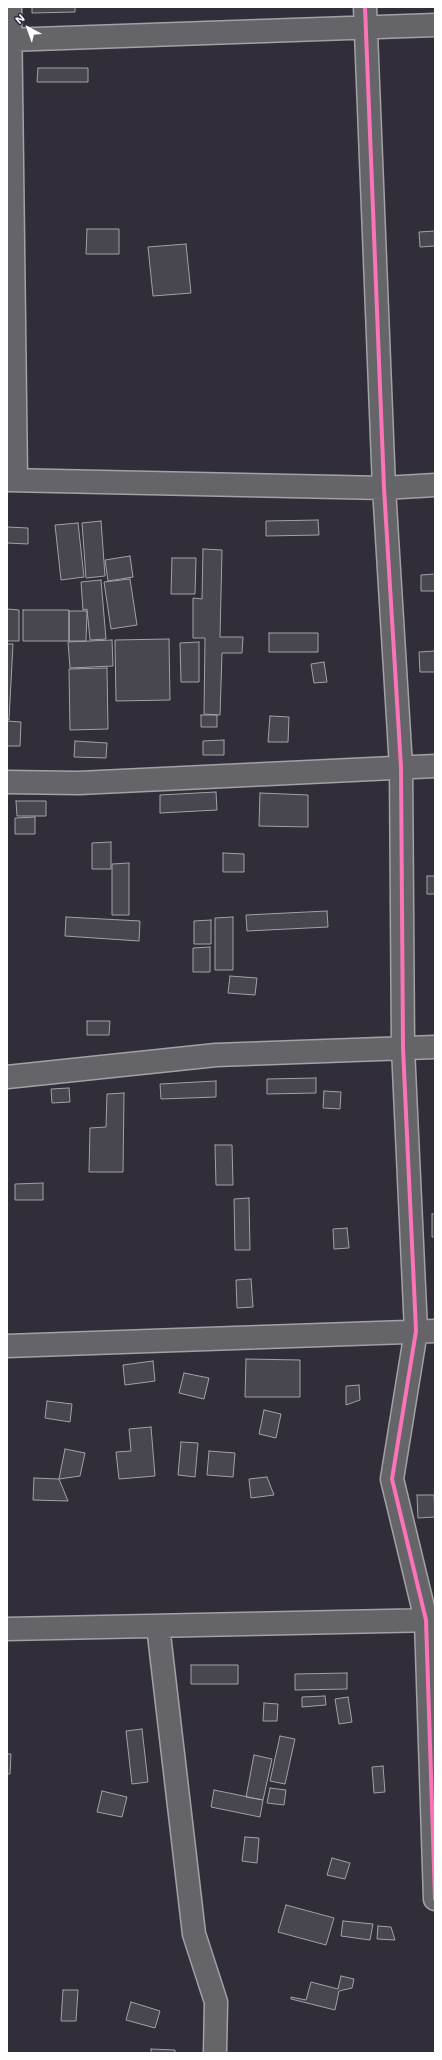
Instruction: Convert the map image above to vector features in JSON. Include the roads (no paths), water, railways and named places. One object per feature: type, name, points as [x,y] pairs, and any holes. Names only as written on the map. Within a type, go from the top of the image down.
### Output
[{"type":"street","points":[[10,7],[12,480],[384,488],[435,485]]},
{"type":"street","points":[[9,40],[366,17],[435,25]]},
{"type":"street","points":[[366,17],[384,488],[402,767],[403,1048],[426,1331],[392,1479],[431,1620],[435,1898]]},
{"type":"street","points":[[7,782],[79,782],[435,766]]},
{"type":"street","points":[[7,1077],[216,1055],[435,1047]]},
{"type":"street","points":[[7,1346],[426,1331]]},
{"type":"street","points":[[7,1630],[431,1620]]},
{"type":"street","points":[[158,1626],[194,1934],[216,2002],[215,2053]]}]
